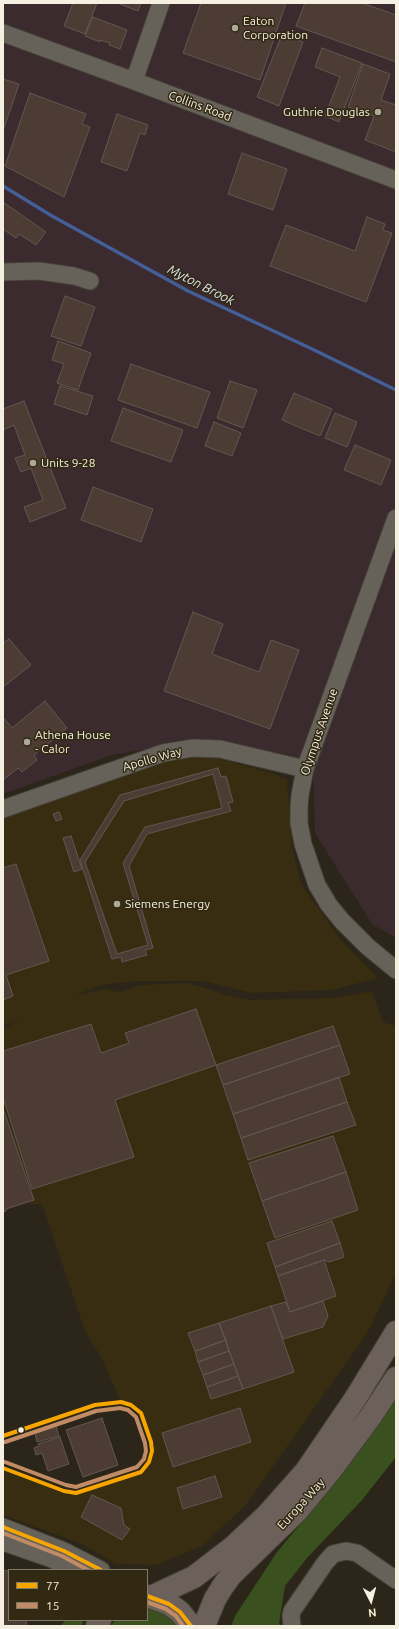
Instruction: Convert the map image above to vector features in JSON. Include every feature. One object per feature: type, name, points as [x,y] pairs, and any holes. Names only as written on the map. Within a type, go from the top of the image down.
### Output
[{"type":"highway","name":"Europa Way","points":[[149,1596],[194,1577],[233,1547],[267,1515],[306,1471],[355,1399],[396,1332]]},
{"type":"highway","name":"Europa Way","points":[[204,1626],[215,1599],[223,1586],[232,1575],[298,1510],[331,1470],[371,1416],[396,1378]]},
{"type":"highway","points":[[149,1596],[169,1604],[180,1612],[191,1626]]},
{"type":"street","points":[[134,81],[161,3]]},
{"type":"street","name":"Collins Road","points":[[3,33],[396,180]]},
{"type":"street","points":[[3,272],[39,271],[57,273],[90,281]]},
{"type":"street","name":"Olympus Avenue","points":[[396,518],[305,769],[300,795],[299,822],[303,844],[315,881],[329,905],[342,921],[368,947],[396,970]]},
{"type":"street","name":"Apollo Way","points":[[3,809],[163,753],[192,748],[220,749],[305,769]]},
{"type":"street","points":[[3,1527],[64,1551],[99,1569]]},
{"type":"street","points":[[3,1542],[52,1559],[69,1569]]},
{"type":"street","points":[[292,1626],[292,1611],[325,1562],[333,1554],[342,1551],[357,1553],[396,1580]]},
{"type":"shaded area","points":[[3,3],[396,3],[396,938],[372,924],[315,833],[313,773],[264,757],[196,741],[112,755],[3,794]]},
{"type":"shaded area","points":[[209,756],[271,773],[287,779],[292,848],[301,884],[341,940],[378,978],[332,990],[252,993],[204,981],[134,981],[97,986],[75,996],[104,989],[119,992],[141,985],[186,983],[225,995],[250,1000],[334,998],[372,991],[383,1022],[396,1026],[396,1273],[368,1332],[245,1506],[202,1546],[156,1565],[116,1564],[82,1544],[3,1515],[3,1468],[70,1493],[80,1493],[141,1472],[152,1446],[141,1413],[121,1402],[101,1357],[85,1331],[42,1204],[31,1204],[3,1121],[3,1029],[21,1019],[3,1026],[3,814],[160,759]]},
{"type":"green space","points":[[396,1393],[396,1457],[362,1500],[307,1558],[285,1586],[279,1623],[282,1626],[231,1626],[235,1616],[277,1552],[340,1477]]},
{"type":"green space","points":[[148,1609],[158,1609],[181,1626],[110,1626],[115,1621],[148,1621]]},
{"type":"green space","points":[[65,1621],[83,1621],[82,1626],[60,1626]]},
{"type":"building","points":[[73,3],[97,3],[85,34],[64,26]]},
{"type":"building","points":[[117,3],[141,3],[138,11]]},
{"type":"building","name":"Eaton Corporation","points":[[201,3],[286,3],[260,80],[183,53]]},
{"type":"building","points":[[305,3],[362,3],[396,15],[396,62],[296,26]]},
{"type":"building","points":[[93,17],[127,30],[120,49],[109,45],[110,43],[100,40],[100,42],[85,36]]},
{"type":"building","points":[[282,34],[303,42],[279,106],[257,97]]},
{"type":"building","points":[[322,48],[362,63],[339,122],[325,116],[340,77],[315,67]]},
{"type":"building","name":"Guthrie Douglas","points":[[363,64],[390,74],[381,100],[396,105],[396,152],[365,140],[374,116],[348,107]]},
{"type":"building","points":[[3,79],[19,84],[3,131]]},
{"type":"building","points":[[30,93],[86,114],[82,124],[90,127],[64,197],[5,166]]},
{"type":"building","points":[[117,114],[148,125],[145,135],[140,133],[127,171],[101,162]]},
{"type":"building","points":[[242,153],[287,169],[273,210],[228,194]]},
{"type":"building","points":[[3,202],[46,232],[36,245],[19,234],[16,238],[3,229]]},
{"type":"building","points":[[367,217],[385,224],[383,230],[392,233],[366,302],[270,266],[286,225],[355,251]]},
{"type":"building","points":[[65,296],[95,307],[81,346],[51,336]]},
{"type":"building","points":[[58,341],[91,353],[78,390],[57,383],[64,364],[52,360]]},
{"type":"building","points":[[131,364],[210,392],[197,428],[118,400]]},
{"type":"building","points":[[230,381],[257,390],[243,428],[217,418]]},
{"type":"building","points":[[60,386],[93,396],[87,415],[54,404]]},
{"type":"building","points":[[294,393],[332,409],[320,436],[282,420]]},
{"type":"building","name":"Units 9-28","points":[[24,401],[66,508],[30,522],[24,507],[43,500],[31,468],[21,472],[15,458],[25,455],[14,425],[3,430],[3,409]]},
{"type":"building","points":[[123,408],[183,430],[171,462],[111,441]]},
{"type":"building","points":[[335,413],[357,422],[347,447],[325,438]]},
{"type":"building","points":[[214,422],[241,433],[232,456],[205,446]]},
{"type":"building","points":[[355,445],[391,460],[381,485],[344,470]]},
{"type":"building","points":[[93,487],[153,509],[141,542],[81,520]]},
{"type":"building","points":[[193,612],[223,624],[212,654],[259,672],[271,640],[299,650],[270,729],[164,691]]},
{"type":"building","points":[[9,639],[31,665],[3,687],[3,643]]},
{"type":"building","name":"Athena House - Calor","points":[[45,701],[67,728],[34,755],[37,760],[22,772],[18,768],[3,780],[3,717],[12,728]]},
{"type":"building","name":"Siemens Energy","points":[[218,768],[221,777],[226,776],[233,802],[228,803],[231,811],[147,834],[129,866],[153,948],[145,950],[147,955],[122,962],[121,957],[112,959],[80,860],[120,795]]},
{"type":"building","name":"Siemens Energy","points":[[213,774],[222,808],[145,827],[123,863],[148,945],[117,954],[85,862],[124,801]]},
{"type":"building","points":[[59,812],[62,819],[56,821],[53,814]]},
{"type":"building","points":[[71,836],[82,869],[74,872],[63,838]]},
{"type":"building","points":[[16,864],[49,961],[6,975],[13,996],[3,1000],[3,868]]},
{"type":"building","points":[[196,1009],[216,1065],[115,1100],[134,1157],[32,1189],[3,1097],[3,1051],[91,1024],[101,1053],[129,1043],[125,1033]]},
{"type":"building","points":[[333,1026],[340,1045],[223,1085],[216,1065]]},
{"type":"building","points":[[340,1045],[350,1074],[233,1114],[223,1085]]},
{"type":"building","points":[[339,1077],[347,1102],[241,1138],[233,1114]]},
{"type":"building","points":[[347,1102],[356,1125],[248,1160],[241,1138]]},
{"type":"building","points":[[3,1108],[34,1200],[6,1209],[6,1211],[3,1212]]},
{"type":"building","points":[[333,1136],[346,1172],[262,1201],[249,1163]]},
{"type":"building","points":[[346,1172],[358,1210],[275,1238],[262,1201]]},
{"type":"building","points":[[332,1221],[340,1243],[275,1267],[267,1243]]},
{"type":"building","points":[[340,1243],[344,1257],[329,1262],[324,1260],[278,1276],[275,1267]]},
{"type":"building","points":[[324,1260],[336,1296],[290,1312],[278,1276]]},
{"type":"building","points":[[323,1301],[328,1316],[323,1327],[283,1339],[271,1306],[286,1302],[290,1312]]},
{"type":"building","points":[[271,1306],[294,1372],[243,1389],[219,1323]]},
{"type":"building","points":[[219,1323],[226,1340],[195,1351],[188,1333]]},
{"type":"building","points":[[226,1340],[229,1351],[198,1362],[195,1351]]},
{"type":"building","points":[[229,1351],[234,1364],[203,1375],[198,1362]]},
{"type":"building","points":[[234,1364],[238,1376],[207,1387],[203,1375]]},
{"type":"building","points":[[238,1376],[243,1389],[211,1399],[207,1387]]},
{"type":"building","points":[[240,1408],[251,1442],[173,1467],[162,1433]]},
{"type":"building","points":[[102,1418],[118,1465],[83,1477],[66,1430]]},
{"type":"building","points":[[56,1426],[59,1436],[37,1442],[35,1433]]},
{"type":"building","points":[[60,1437],[69,1464],[48,1471],[42,1453],[36,1455],[34,1448],[39,1446],[38,1444]]},
{"type":"building","points":[[215,1476],[222,1497],[183,1509],[177,1488]]},
{"type":"building","points":[[92,1495],[121,1508],[124,1525],[130,1529],[122,1540],[81,1517]]},
{"type":"building","points":[[3,1570],[8,1571],[8,1621],[27,1621],[26,1626],[3,1626]]},
{"type":"waterway","name":"Myton Brook","points":[[3,186],[52,216],[188,291],[396,390]]},
{"type":"transit line","name":"77","points":[[3,1436],[95,1405],[121,1402],[131,1405],[141,1413],[151,1442],[152,1451],[149,1462],[141,1472],[76,1493],[64,1491],[3,1468]]},
{"type":"transit line","name":"15","points":[[5,1442],[96,1411],[120,1408],[128,1410],[136,1417],[145,1443],[146,1451],[144,1459],[137,1467],[76,1487],[66,1485],[5,1462]]},
{"type":"transit line","name":"77","points":[[3,1527],[64,1551],[99,1569]]},
{"type":"transit line","name":"15","points":[[3,1533],[62,1556],[86,1569]]},
{"type":"transit line","name":"77","points":[[148,1596],[169,1604],[180,1612],[191,1626]]},
{"type":"transit line","name":"15","points":[[148,1602],[166,1609],[176,1616],[183,1626]]},
{"type":"place","name":"Eaton Corporation","points":[[235,28]]},
{"type":"place","name":"Guthrie Douglas","points":[[378,112]]},
{"type":"place","name":"Units 9-28","points":[[33,463]]},
{"type":"place","name":"Athena House - Calor","points":[[27,742]]},
{"type":"place","name":"Siemens Energy","points":[[117,904]]}]
